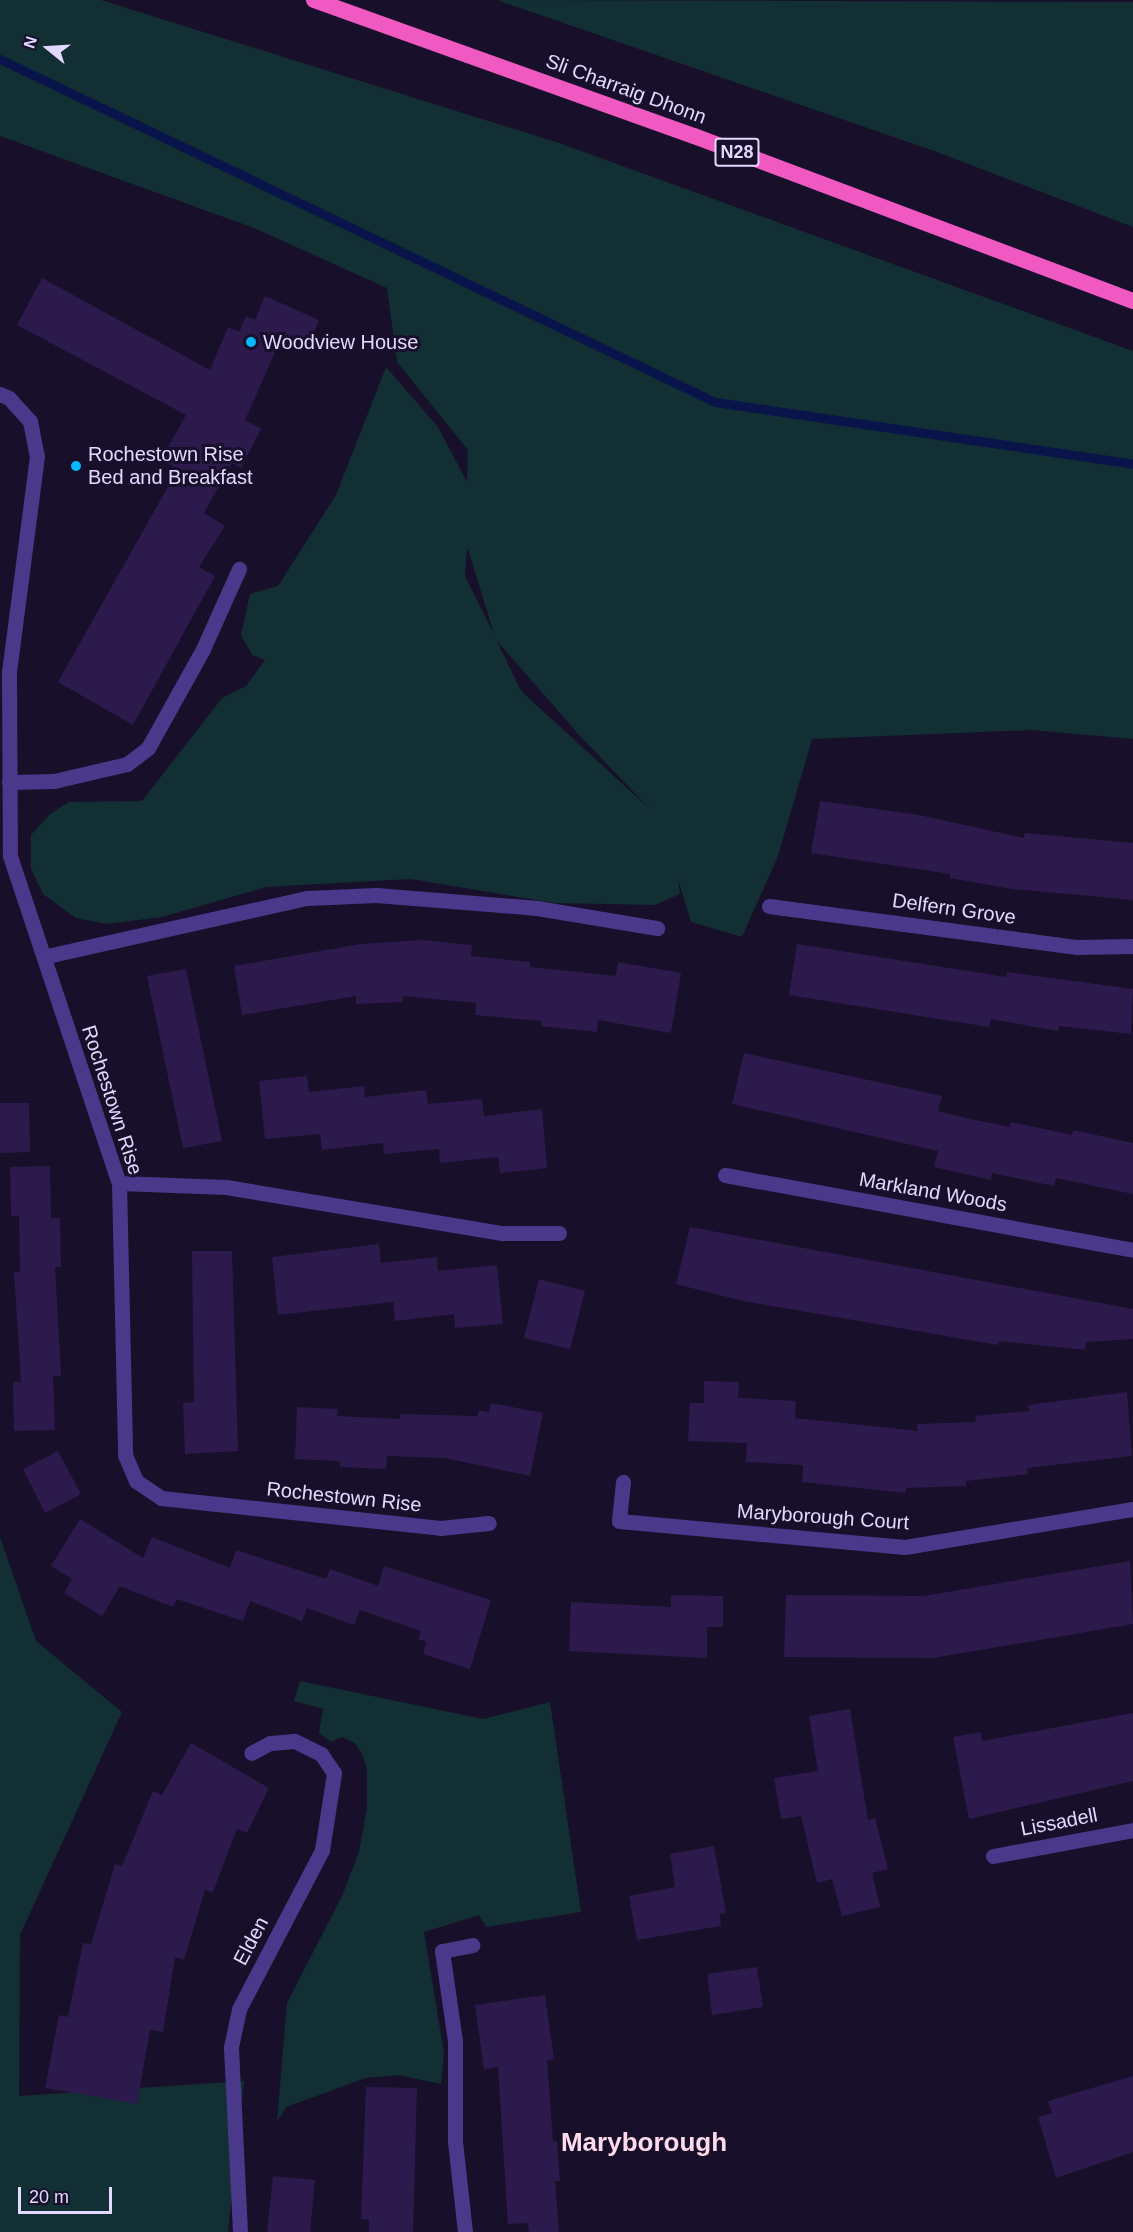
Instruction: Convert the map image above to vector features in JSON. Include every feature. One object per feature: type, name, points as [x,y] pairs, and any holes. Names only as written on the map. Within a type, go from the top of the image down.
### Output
[{"type":"highway","name":"Sli Charraig Dhonn","points":[[302,0],[340,9]]},
{"type":"highway","name":"Sli Charraig Dhonn","points":[[315,0],[694,136],[1133,301]]},
{"type":"street","name":"Rochestown Rise","points":[[0,394],[9,398],[30,421],[38,456],[9,672],[10,856],[47,956],[81,1077],[118,1183],[125,1455],[136,1481],[161,1498],[440,1528],[489,1522]]},
{"type":"street","points":[[9,782],[54,781],[127,764],[148,748],[203,649],[239,569]]},
{"type":"street","points":[[47,956],[307,898],[376,895],[537,908],[657,928]]},
{"type":"street","name":"Delfern Grove","points":[[769,906],[1077,947],[1133,946]]},
{"type":"street","name":"Markland Woods","points":[[725,1175],[1133,1250]]},
{"type":"street","points":[[118,1183],[226,1187],[502,1233],[559,1233]]},
{"type":"street","name":"Maryborough Court","points":[[623,1482],[619,1521],[905,1547],[1133,1509]]},
{"type":"street","name":"Elden","points":[[240,2232],[233,2038],[239,2009],[322,1850],[334,1773],[321,1754],[294,1742],[270,1743],[251,1754]]},
{"type":"street","name":"Lissadell","points":[[993,1856],[1133,1830]]},
{"type":"street","points":[[465,2232],[455,2142],[455,2041],[442,1951],[472,1945]]},
{"type":"green space","points":[[0,0],[101,0],[559,143],[1133,351],[1133,739],[1032,730],[812,739],[778,856],[742,937],[691,922],[678,879],[680,894],[655,905],[554,903],[411,879],[266,887],[162,917],[107,924],[76,918],[43,894],[31,869],[31,835],[50,814],[69,802],[142,801],[222,698],[246,686],[265,660],[252,655],[241,635],[250,594],[278,586],[336,495],[386,367],[438,427],[467,482],[468,450],[397,362],[387,288],[254,228],[0,136]],"holes":[[[468,549],[494,634],[465,576]],[[497,641],[580,736],[650,809],[521,691]]]},
{"type":"green space","points":[[497,0],[1133,2],[1133,227],[934,151]]},
{"type":"green space","points":[[0,1537],[36,1641],[122,1712],[20,1935],[19,2096],[244,2081],[228,2232],[0,2232]]},
{"type":"green space","points":[[300,1681],[483,1719],[550,1702],[581,1912],[486,1927],[479,1915],[424,1932],[444,2053],[441,2084],[398,2075],[366,2078],[286,2107],[277,2122],[287,2003],[342,1896],[359,1852],[367,1808],[367,1769],[362,1754],[355,1743],[342,1737],[331,1742],[319,1733],[323,1709],[294,1701]]},
{"type":"building","points":[[42,278],[210,370],[228,327],[239,332],[246,316],[255,320],[265,296],[319,320],[307,348],[282,337],[245,420],[261,429],[241,468],[232,463],[204,513],[225,526],[199,567],[215,576],[133,725],[58,682],[178,469],[161,460],[186,415],[17,325]]},
{"type":"building","points":[[820,801],[919,815],[1024,838],[1025,833],[1133,843],[1133,900],[1012,889],[950,878],[950,874],[811,853]]},
{"type":"building","points":[[422,940],[472,945],[471,956],[530,962],[530,967],[616,976],[618,962],[681,973],[671,1033],[598,1020],[597,1032],[541,1026],[541,1021],[475,1015],[476,1003],[403,996],[403,1002],[356,1004],[356,996],[242,1015],[234,966],[361,944]]},
{"type":"building","points":[[797,944],[1006,977],[1007,972],[1133,989],[1131,1034],[1059,1026],[1058,1031],[991,1019],[989,1027],[789,995]]},
{"type":"building","points":[[186,969],[222,1141],[183,1148],[147,976]]},
{"type":"building","points":[[744,1053],[942,1096],[938,1111],[975,1120],[1010,1127],[1011,1122],[1072,1135],[1073,1130],[1133,1143],[1133,1194],[1056,1178],[1054,1186],[992,1173],[991,1180],[934,1167],[938,1151],[732,1104]]},
{"type":"building","points":[[307,1076],[309,1092],[364,1086],[365,1097],[426,1090],[428,1104],[482,1099],[484,1116],[542,1109],[547,1168],[500,1173],[498,1157],[440,1163],[439,1149],[384,1154],[383,1143],[322,1150],[320,1134],[265,1139],[259,1081]]},
{"type":"building","points":[[0,1103],[29,1103],[30,1152],[0,1153]]},
{"type":"building","points":[[50,1166],[51,1218],[60,1218],[61,1267],[55,1267],[61,1376],[53,1376],[55,1430],[14,1431],[13,1382],[21,1382],[14,1272],[20,1272],[19,1216],[11,1216],[10,1167]]},
{"type":"building","points":[[690,1227],[1133,1309],[1133,1339],[1086,1342],[1085,1350],[999,1341],[998,1345],[743,1301],[676,1284]]},
{"type":"building","points":[[379,1244],[381,1263],[437,1257],[438,1271],[497,1265],[503,1324],[455,1328],[454,1314],[395,1321],[393,1302],[278,1315],[272,1257]]},
{"type":"building","points":[[192,1251],[232,1251],[238,1451],[185,1454],[183,1403],[194,1402]]},
{"type":"building","points":[[539,1279],[585,1291],[570,1349],[524,1338]]},
{"type":"building","points":[[704,1381],[739,1382],[738,1398],[796,1401],[795,1418],[918,1431],[917,1424],[976,1422],[975,1416],[1029,1411],[1028,1405],[1127,1392],[1132,1456],[1027,1468],[1028,1474],[966,1481],[966,1486],[906,1488],[906,1493],[802,1482],[803,1465],[746,1462],[747,1443],[688,1441],[690,1403],[704,1403]]},
{"type":"building","points":[[491,1403],[543,1413],[530,1476],[445,1458],[387,1456],[386,1469],[340,1467],[340,1461],[295,1459],[297,1407],[338,1409],[337,1416],[400,1419],[400,1414],[477,1416],[479,1410],[489,1412]]},
{"type":"building","points":[[58,1451],[81,1494],[45,1513],[23,1469]]},
{"type":"building","points":[[80,1519],[143,1558],[152,1537],[230,1568],[236,1550],[326,1579],[330,1569],[378,1586],[384,1566],[491,1600],[470,1669],[423,1654],[427,1642],[418,1639],[421,1631],[360,1610],[354,1625],[307,1608],[302,1621],[250,1601],[243,1621],[177,1599],[173,1607],[120,1586],[102,1616],[64,1593],[72,1579],[51,1566]]},
{"type":"building","points":[[1130,1561],[1133,1624],[933,1658],[784,1657],[786,1595],[924,1596]]},
{"type":"building","points":[[671,1595],[723,1596],[723,1627],[707,1627],[707,1658],[569,1651],[571,1602],[671,1607]]},
{"type":"building","points":[[850,1709],[868,1820],[875,1818],[888,1869],[872,1873],[880,1907],[842,1916],[832,1879],[817,1883],[801,1816],[781,1819],[774,1778],[818,1771],[809,1716]]},
{"type":"building","points":[[1133,1713],[1133,1781],[969,1819],[953,1737],[981,1732],[982,1741]]},
{"type":"building","points":[[191,1743],[269,1788],[247,1833],[237,1829],[213,1892],[205,1890],[184,1960],[175,1957],[163,2032],[150,2030],[137,2104],[45,2088],[59,2015],[68,2017],[83,1943],[91,1944],[115,1864],[122,1866],[153,1791],[162,1795]]},
{"type":"building","points":[[714,1846],[726,1913],[720,1914],[721,1926],[637,1940],[629,1896],[675,1887],[670,1854]]},
{"type":"building","points":[[757,1967],[763,2007],[712,2015],[707,1974]]},
{"type":"building","points":[[545,1995],[554,2059],[547,2060],[553,2141],[557,2141],[560,2181],[555,2181],[559,2232],[529,2232],[528,2223],[508,2224],[498,2067],[484,2069],[475,2005]]},
{"type":"building","points":[[1133,2076],[1133,2152],[1056,2178],[1038,2117],[1052,2113],[1048,2101]]},
{"type":"building","points":[[366,2087],[417,2088],[413,2232],[369,2232],[369,2219],[361,2219]]},
{"type":"building","points":[[273,2176],[315,2180],[310,2232],[267,2232]]},
{"type":"waterway","points":[[0,59],[715,402],[1133,464]]},
{"type":"place","name":"Woodview House","points":[[251,342]]},
{"type":"place","name":"Rochestown Rise Bed and Breakfast","points":[[76,466]]},
{"type":"district","name":"Maryborough","points":[[644,2143]]}]
